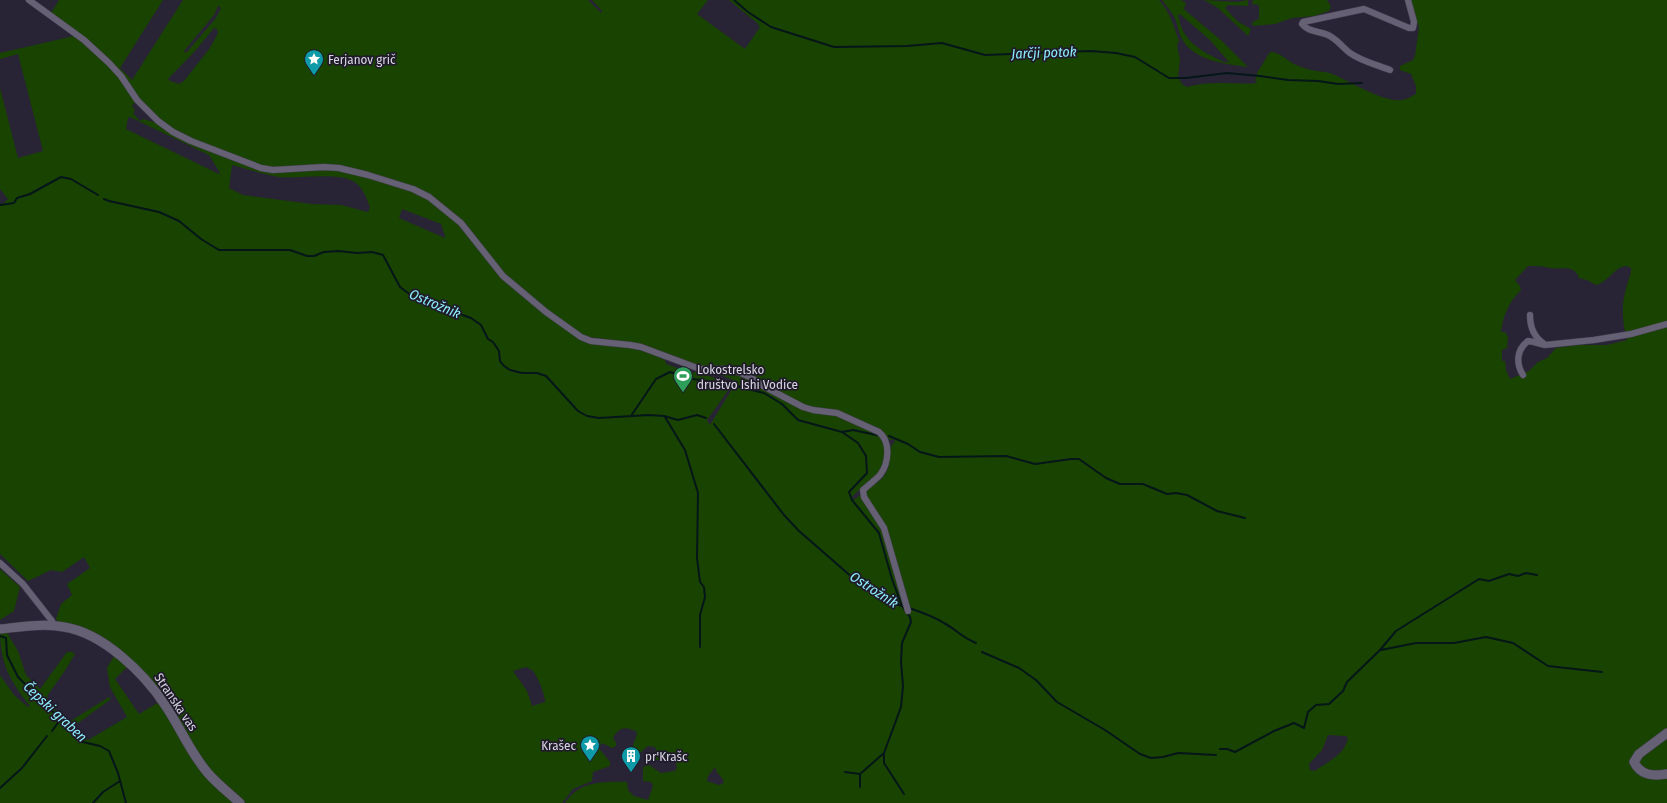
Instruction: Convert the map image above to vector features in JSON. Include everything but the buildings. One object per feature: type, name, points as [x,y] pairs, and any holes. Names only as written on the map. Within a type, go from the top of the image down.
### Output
[{"type":"street","points":[[29,0],[84,40],[109,62],[121,76],[137,100],[158,121],[173,132],[191,141],[261,168],[273,170],[324,167],[350,170],[413,189],[429,197],[461,222],[503,276],[546,312],[581,338],[630,344],[700,369],[725,369],[738,372],[750,376],[764,386],[803,407],[836,413],[879,432],[884,436],[887,442],[886,457],[880,474],[863,490],[864,497],[884,528],[908,611]]},
{"type":"street","points":[[1390,70],[1357,57],[1348,52],[1334,38],[1311,30],[1302,24],[1302,22],[1364,9],[1409,28],[1413,28],[1414,22],[1408,0]]},
{"type":"street","points":[[1530,315],[1531,328],[1534,334],[1545,345]]},
{"type":"street","points":[[1523,375],[1518,360],[1523,346],[1528,341],[1545,345],[1614,338],[1667,324]]},
{"type":"street","points":[[0,563],[29,591],[52,621],[53,626]]},
{"type":"street","name":"Stranska vas","points":[[0,629],[53,626],[73,629],[96,639],[119,655],[145,679],[165,704],[207,772],[240,803]]},
{"type":"street","points":[[1667,733],[1639,754],[1634,762],[1642,772],[1652,776],[1667,774]]},
{"type":"green space","points":[[59,0],[163,0],[120,68],[132,80],[183,0],[588,0],[601,13],[602,11],[592,0],[708,0],[697,14],[745,49],[760,27],[729,0],[1159,0],[1169,15],[1179,41],[1177,45],[1180,60],[1178,77],[1182,84],[1187,87],[1214,83],[1258,83],[1255,81],[1257,73],[1270,52],[1274,52],[1280,54],[1294,64],[1314,71],[1330,73],[1376,95],[1394,100],[1402,100],[1416,94],[1416,86],[1411,74],[1400,70],[1400,66],[1413,60],[1415,56],[1419,27],[1411,0],[1667,0],[1667,728],[1632,756],[1630,764],[1638,773],[1647,777],[1667,777],[1667,803],[565,803],[577,790],[585,786],[601,782],[627,782],[628,790],[634,796],[648,800],[653,786],[651,782],[643,781],[643,767],[649,765],[661,773],[675,771],[677,768],[676,763],[672,759],[655,760],[653,758],[656,750],[655,747],[648,746],[639,753],[632,751],[637,732],[626,728],[615,734],[613,738],[616,746],[612,748],[602,743],[599,747],[610,762],[610,766],[593,772],[592,781],[573,789],[562,803],[246,803],[211,770],[201,758],[167,704],[144,673],[113,647],[87,630],[58,622],[56,619],[61,604],[72,595],[67,584],[90,568],[84,557],[62,572],[51,570],[28,581],[0,554],[0,204],[4,203],[8,199],[0,189],[0,88],[18,158],[43,151],[18,54],[0,59],[0,53],[74,36],[113,69],[136,101],[132,106],[135,110],[133,113],[140,121],[143,119],[157,123],[190,143],[258,169],[273,172],[324,169],[345,171],[387,182],[419,194],[434,203],[465,228],[482,253],[515,289],[582,340],[638,347],[665,360],[666,364],[692,373],[696,372],[728,382],[730,388],[707,420],[710,425],[735,384],[733,380],[656,349],[637,343],[582,336],[555,318],[506,277],[487,255],[468,226],[435,199],[409,185],[341,166],[326,165],[272,169],[250,163],[173,131],[155,118],[144,107],[123,75],[101,52],[51,13]],"holes":[[[218,6],[221,8],[216,18],[186,53],[184,51],[214,15]],[[214,28],[217,29],[218,33],[210,48],[184,81],[179,84],[168,79],[195,51]],[[130,117],[209,155],[220,173],[219,174],[126,129],[128,118]],[[232,165],[280,177],[331,176],[349,179],[361,188],[370,207],[368,212],[341,205],[312,204],[243,195],[229,188]],[[402,209],[441,224],[445,238],[399,218]],[[1528,266],[1571,269],[1579,278],[1596,285],[1601,283],[1622,267],[1626,266],[1631,268],[1623,306],[1623,321],[1627,340],[1607,345],[1579,345],[1556,348],[1547,358],[1538,362],[1529,371],[1510,379],[1506,370],[1505,361],[1502,361],[1502,350],[1507,348],[1508,337],[1505,332],[1501,332],[1505,314],[1513,299],[1521,290],[1520,286],[1515,280]],[[879,430],[890,440],[894,439],[895,442],[890,448],[887,471],[880,481],[854,500],[852,497],[878,473],[884,463],[886,452],[884,442],[877,433]],[[526,667],[532,670],[541,686],[545,702],[532,706],[527,691],[513,671]],[[1328,735],[1346,736],[1348,738],[1343,749],[1335,758],[1315,771],[1310,770],[1309,764],[1322,750]],[[715,767],[724,781],[719,785],[707,781],[708,776]]]},
{"type":"green space","points":[[1162,0],[1181,0],[1186,3],[1184,9],[1222,41],[1248,67],[1221,63],[1202,57],[1194,52],[1182,39],[1175,18]],"holes":[[[1178,14],[1210,40],[1229,62],[1224,62],[1215,58],[1194,44],[1188,38],[1180,24]]]},
{"type":"green space","points":[[1204,0],[1238,2],[1248,0],[1248,6],[1228,5],[1225,8],[1237,21],[1251,29],[1248,36],[1218,8]]},
{"type":"green space","points":[[1253,0],[1327,0],[1331,6],[1329,11],[1314,16],[1292,18],[1275,24],[1253,26],[1252,22],[1259,19],[1259,5],[1252,4]]},
{"type":"green space","points":[[0,569],[20,587],[14,611],[0,620]]},
{"type":"green space","points":[[0,631],[6,631],[18,651],[26,675],[40,689],[67,652],[72,652],[75,654],[47,696],[50,705],[69,722],[109,697],[111,699],[74,726],[85,739],[88,740],[127,717],[110,687],[107,668],[114,656],[127,667],[115,679],[139,714],[159,702],[236,803],[0,803],[0,675],[14,695],[28,707],[30,706],[12,680],[4,662],[0,642]]},
{"type":"green space","points":[[1667,738],[1667,770],[1652,771],[1638,765],[1638,759]]},
{"type":"waterway","name":"Jarčji potok","points":[[734,0],[748,12],[771,27],[834,47],[907,46],[942,43],[985,55],[1091,51],[1116,53],[1135,57],[1169,78],[1186,78],[1227,73],[1338,84],[1362,83]]},
{"type":"waterway","name":"Ostrožnik","points":[[0,205],[14,203],[17,198],[30,194],[61,177],[71,179],[98,195]]},
{"type":"waterway","name":"Ostrožnik","points":[[104,199],[159,212],[179,221],[201,239],[219,250],[290,250],[307,256],[314,256],[324,252],[338,251],[357,253],[372,252],[383,255],[400,287],[412,296],[422,297],[426,302],[471,318],[481,325],[488,339],[493,342],[499,351],[500,361],[504,366],[510,370],[522,373],[537,373],[546,376],[578,411],[587,416],[599,418],[649,415],[664,416],[678,420],[697,415],[706,418]]},
{"type":"waterway","points":[[631,416],[656,379],[670,372],[693,379],[729,384]]},
{"type":"waterway","points":[[736,386],[764,393],[782,404],[798,420],[842,432],[858,443],[866,456],[867,473],[849,492],[852,500],[879,533],[892,579],[902,606]]},
{"type":"waterway","points":[[665,417],[685,450],[698,493],[697,558],[700,582],[704,587],[705,597],[700,615],[700,647]]},
{"type":"waterway","name":"Ostrožnik","points":[[714,424],[784,515],[799,531],[853,578],[890,602],[902,606],[910,617],[911,622],[902,643],[901,662],[903,686],[901,707],[884,753],[884,763],[904,794]]},
{"type":"waterway","points":[[842,432],[853,430],[881,436]]},
{"type":"waterway","points":[[889,436],[908,444],[920,452],[939,457],[1006,456],[1035,464],[1079,459],[1106,478],[1120,484],[1143,484],[1167,494],[1176,493],[1187,495],[1217,511],[1245,518]]},
{"type":"waterway","points":[[1220,749],[1227,749],[1235,752],[1274,731],[1294,723],[1304,728],[1308,712],[1316,705],[1329,704],[1343,691],[1347,682],[1380,650],[1396,631],[1479,579],[1489,581],[1509,574],[1518,576],[1526,573],[1537,575]]},
{"type":"waterway","points":[[909,608],[936,618],[976,643]]},
{"type":"waterway","name":"Čepski graben","points":[[0,636],[6,638],[7,655],[18,677],[83,742],[100,746],[109,751],[118,773],[126,803]]},
{"type":"waterway","points":[[1381,650],[1416,643],[1454,643],[1486,637],[1513,643],[1548,666],[1602,672]]},
{"type":"waterway","points":[[982,652],[1019,668],[1036,680],[1057,702],[1105,730],[1140,754],[1151,758],[1163,757],[1178,753],[1216,755]]},
{"type":"waterway","points":[[52,731],[60,720]]},
{"type":"waterway","points":[[0,788],[22,768],[47,736]]},
{"type":"waterway","points":[[860,787],[860,774],[884,753]]},
{"type":"waterway","points":[[845,772],[860,774]]},
{"type":"waterway","points":[[93,803],[103,792],[120,781]]},
{"type":"place","name":"Ferjanov grič","points":[[314,76]]},
{"type":"place","name":"Lokostrelsko društvo Ishi Vodice","points":[[683,393]]},
{"type":"place","name":"Krašec","points":[[590,762]]},
{"type":"place","name":"pr'Krašc","points":[[631,773]]}]
